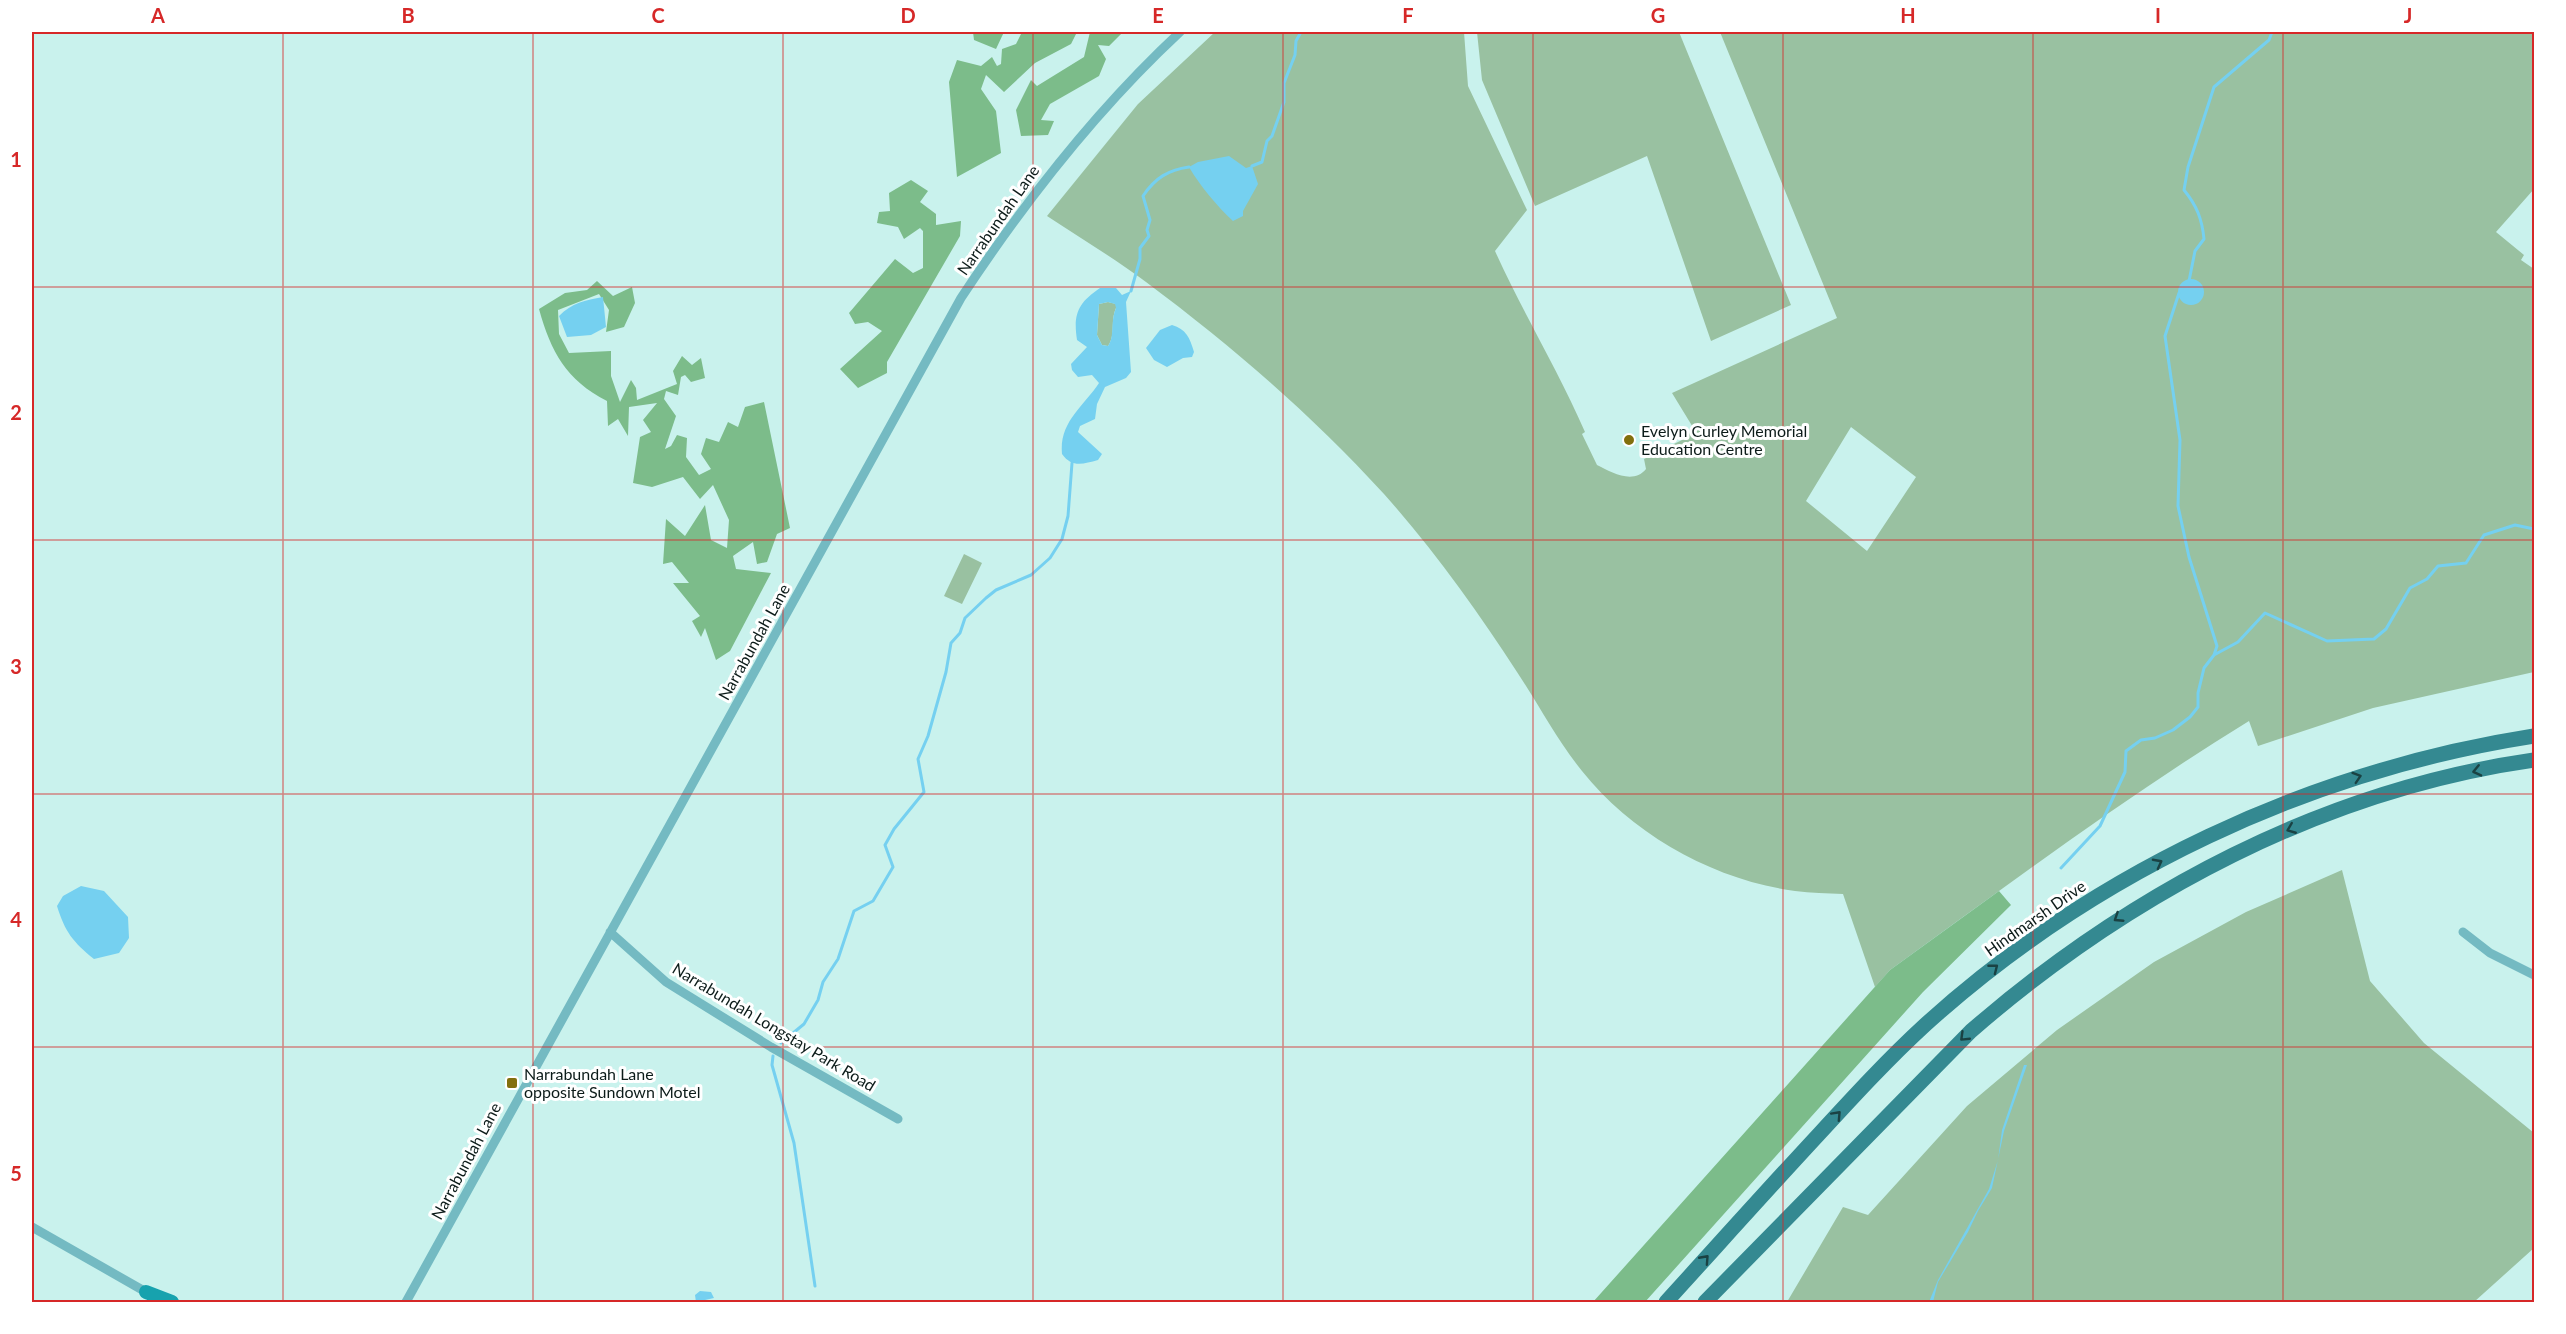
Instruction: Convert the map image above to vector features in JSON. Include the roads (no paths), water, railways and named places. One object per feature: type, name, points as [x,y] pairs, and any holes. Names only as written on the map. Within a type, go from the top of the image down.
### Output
[{"type":"main road","name":"Hindmarsh Drive","points":[[1666,1302],[1848,1102],[1911,1038],[1999,964],[2069,915],[2187,847],[2248,818],[2307,794],[2443,753],[2535,736]]},
{"type":"main road","points":[[1705,1302],[1971,1031],[2011,996],[2089,938],[2170,886],[2288,830],[2381,796],[2482,770],[2535,760]]},
{"type":"street","name":"Narrabundah Lane","points":[[406,1302],[961,298],[1012,222],[1064,154],[1120,91],[1180,32]]},
{"type":"street","name":"Narrabundah Longstay Park Road","points":[[610,932],[666,982],[771,1047],[898,1119]]},
{"type":"street","points":[[2463,932],[2490,953],[2535,975]]},
{"type":"street","points":[[32,1227],[151,1297],[172,1302]]},
{"type":"water","points":[[1229,156],[1246,168],[1252,166],[1258,184],[1243,211],[1243,216],[1233,221],[1209,196],[1189,167],[1198,162]]},
{"type":"water","points":[[2191,279],[2200,283],[2204,292],[2200,301],[2191,305],[2182,301],[2178,292],[2182,283]]},
{"type":"water","points":[[1100,288],[1116,288],[1122,295],[1131,291],[1126,302],[1131,372],[1126,378],[1105,387],[1097,404],[1095,419],[1080,426],[1078,432],[1102,454],[1098,460],[1078,464],[1062,454],[1064,433],[1073,416],[1099,383],[1092,375],[1078,377],[1072,370],[1071,364],[1087,347],[1077,340],[1076,323],[1082,304]],"holes":[[[1108,302],[1115,304],[1110,342],[1108,346],[1102,345],[1097,335],[1099,304]]]},
{"type":"water","points":[[603,297],[606,327],[591,335],[567,337],[559,316],[579,303]]},
{"type":"water","points":[[1172,325],[1187,335],[1194,352],[1192,357],[1183,358],[1167,367],[1154,360],[1146,348],[1160,330]]},
{"type":"water","points":[[81,886],[104,891],[128,917],[129,938],[119,953],[94,959],[75,942],[63,923],[57,906],[63,896]]},
{"type":"water","points":[[2024,1065],[2027,1065],[2004,1131],[1998,1159],[2002,1130]]},
{"type":"water","points":[[1998,1161],[1992,1188],[1938,1282],[1933,1302],[1929,1302],[1938,1280],[1989,1189]]},
{"type":"water","points":[[700,1291],[711,1292],[714,1298],[696,1302],[695,1295]]},
{"type":"waterway","points":[[1252,166],[1262,162],[1267,141],[1272,136],[1284,102],[1284,83],[1295,55],[1296,41],[1301,32]]},
{"type":"waterway","points":[[2189,281],[2195,251],[2204,239],[2198,213],[2184,190],[2188,167],[2214,87],[2269,40],[2272,32]]},
{"type":"waterway","points":[[1131,291],[1140,259],[1140,248],[1149,236],[1147,230],[1150,220],[1143,196],[1152,184],[1163,176],[1189,167]]},
{"type":"waterway","points":[[2179,293],[2165,336],[2180,440],[2178,506],[2189,557],[2217,646],[2214,655]]},
{"type":"waterway","points":[[781,1043],[804,1024],[818,1000],[823,982],[838,959],[854,911],[873,901],[893,867],[885,845],[894,829],[924,792],[918,759],[928,736],[946,672],[951,643],[960,633],[965,618],[986,598],[996,590],[1031,575],[1050,558],[1062,539],[1068,516],[1072,463]]},
{"type":"waterway","points":[[2061,868],[2100,826],[2125,772],[2126,751],[2141,740],[2155,738],[2173,730],[2190,717],[2198,707],[2198,693],[2204,668],[2214,655],[2238,642],[2265,613],[2327,641],[2374,639],[2386,629],[2410,588],[2427,579],[2438,566],[2466,563],[2484,535],[2515,525],[2534,529]]},
{"type":"waterway","points":[[773,1056],[772,1065],[794,1143],[815,1286]]},
{"type":"place","name":"Evelyn Curley Memorial Education Centre","points":[[1629,440]]},
{"type":"place","name":"Narrabundah Lane opposite Sundown Motel","points":[[512,1083]]}]
